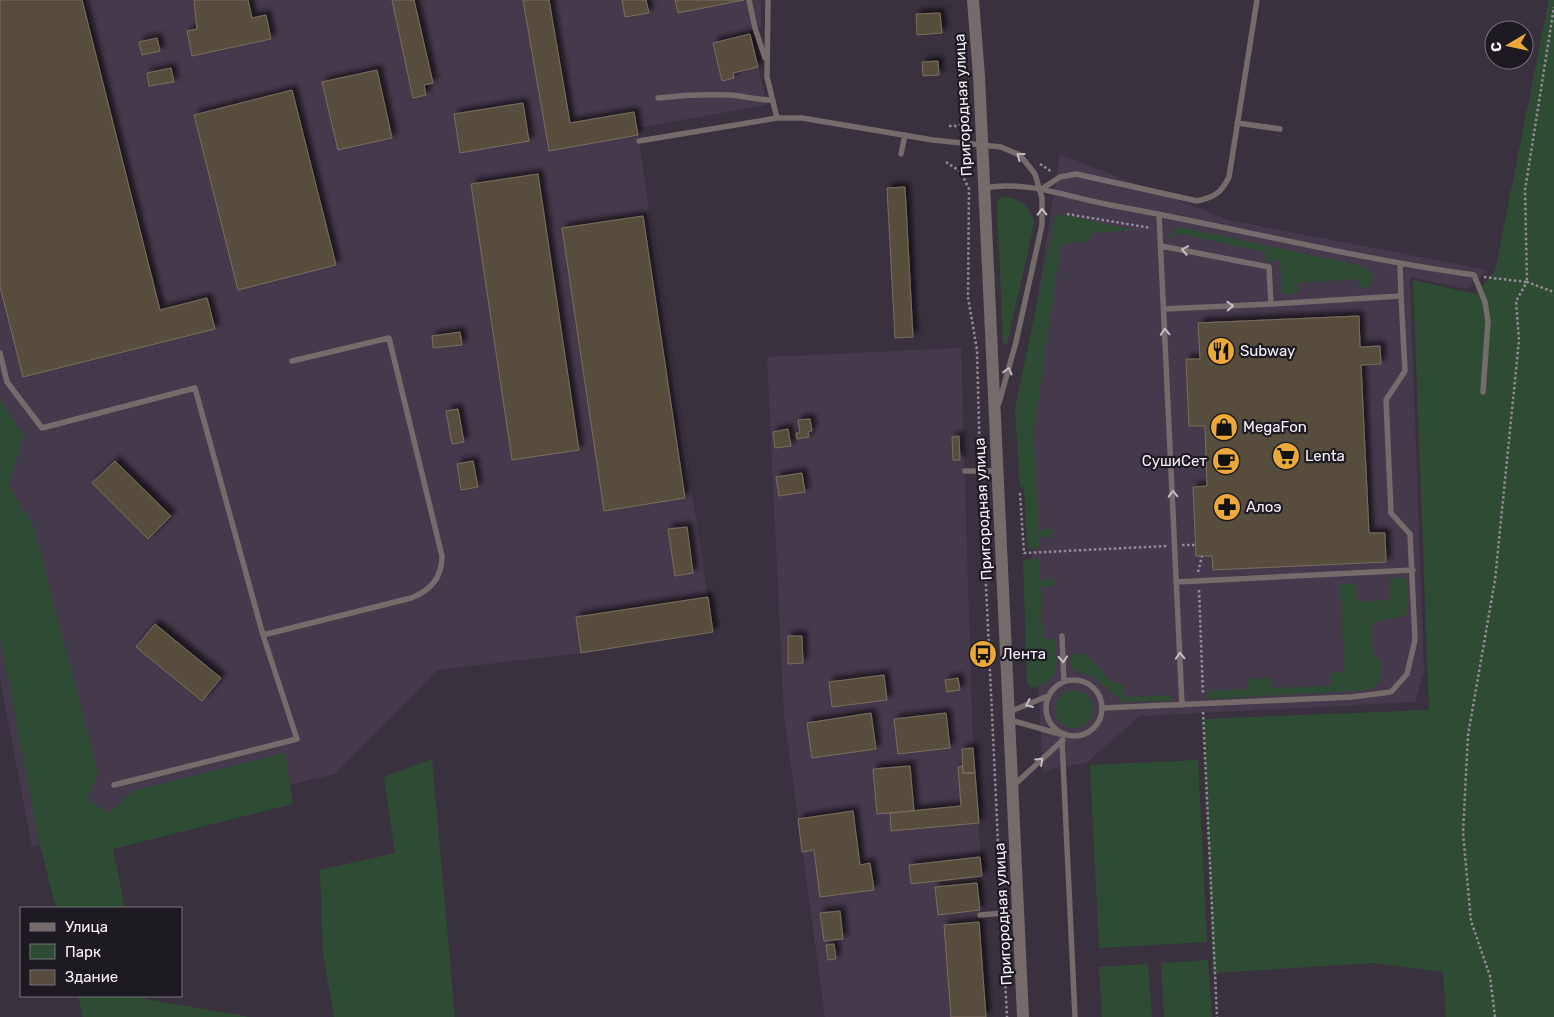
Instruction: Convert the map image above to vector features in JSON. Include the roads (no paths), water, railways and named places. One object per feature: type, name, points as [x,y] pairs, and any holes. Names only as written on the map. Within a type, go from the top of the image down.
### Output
[{"type":"street","name":"Пригородная улица","points":[[973,0],[982,144],[1023,1017]]},
{"type":"lane","points":[[749,0],[755,28],[766,61],[777,118]]},
{"type":"lane","points":[[766,61],[768,0]]},
{"type":"lane","points":[[1040,190],[1060,177],[1076,174],[1197,201],[1214,198],[1223,190],[1229,177],[1257,0]]},
{"type":"lane","points":[[658,98],[690,94],[732,95],[754,100],[772,100]]},
{"type":"lane","points":[[639,140],[777,118],[836,122],[905,135],[982,144],[1001,147],[1020,155],[1035,174],[1040,190],[1042,225],[1016,342],[995,418]]},
{"type":"lane","points":[[1237,123],[1280,129]]},
{"type":"lane","points":[[901,154],[905,135]]},
{"type":"lane","points":[[984,188],[1002,185],[1021,185],[1400,265],[1474,275],[1486,302],[1488,321],[1483,392]]},
{"type":"lane","points":[[1159,214],[1182,705]]},
{"type":"lane","points":[[1161,246],[1269,267],[1271,304]]},
{"type":"lane","points":[[1102,708],[1352,697],[1390,692],[1407,674],[1415,640],[1413,570],[1410,534],[1391,513],[1386,400],[1405,371],[1400,265]]},
{"type":"lane","points":[[1164,309],[1401,296]]},
{"type":"lane","points":[[263,635],[422,594],[440,574],[442,565],[440,547],[388,338],[292,361]]},
{"type":"lane","points":[[0,353],[7,382],[42,428],[196,388],[263,635],[297,738],[114,785]]},
{"type":"lane","points":[[965,471],[998,471]]},
{"type":"lane","points":[[1176,582],[1413,570]]},
{"type":"lane","points":[[1062,636],[1064,682]]},
{"type":"lane","points":[[1072,679],[1087,682],[1098,693],[1102,708],[1098,725],[1084,735],[1064,738],[1010,716],[1048,696],[1058,684],[1072,679]]},
{"type":"lane","points":[[1048,696],[1045,711],[1052,727],[1064,738],[1075,1017]]},
{"type":"lane","points":[[1013,786],[1064,738]]},
{"type":"lane","points":[[980,915],[1019,912]]},
{"type":"place","name":"Subway","points":[[1221,351]]},
{"type":"place","name":"MegaFon","points":[[1224,427]]},
{"type":"place","name":"Lenta","points":[[1286,456]]},
{"type":"place","name":"СушиСет","points":[[1226,461]]},
{"type":"place","name":"Алоэ","points":[[1227,507]]},
{"type":"place","name":"Лента","points":[[983,654]]}]
